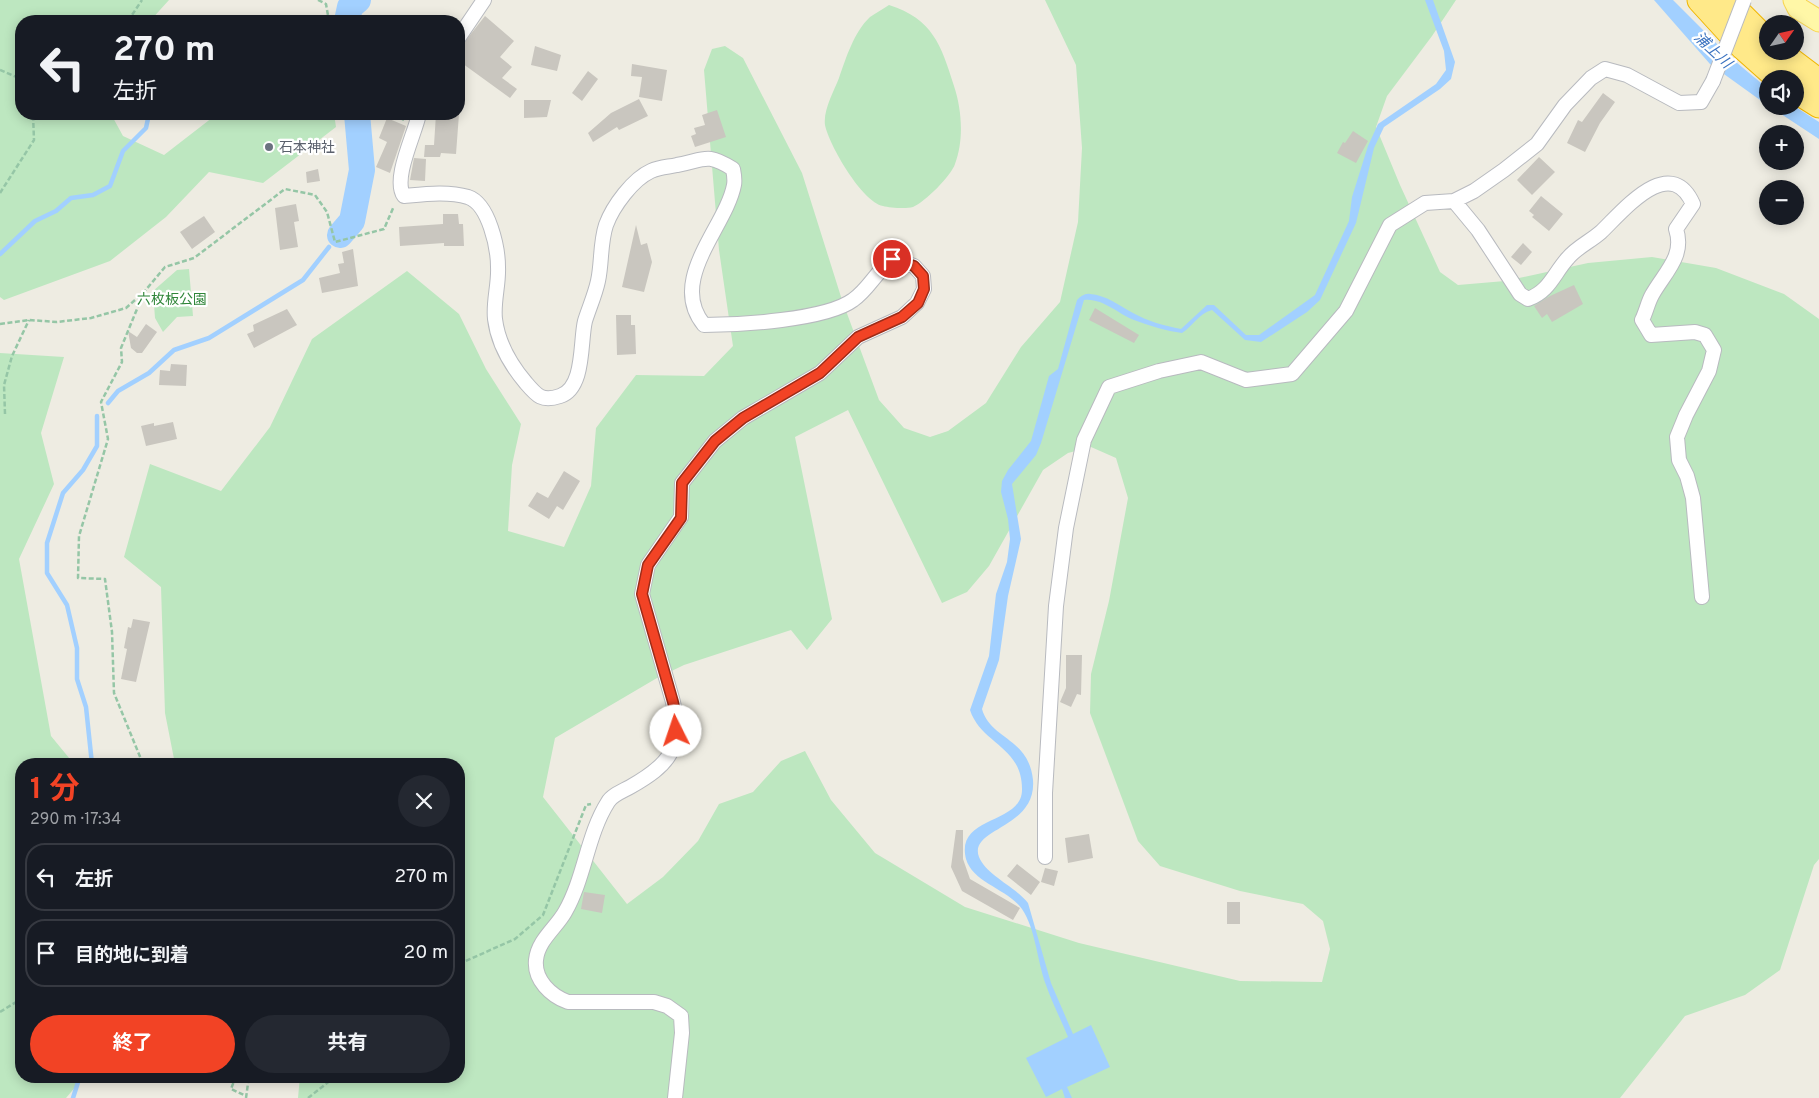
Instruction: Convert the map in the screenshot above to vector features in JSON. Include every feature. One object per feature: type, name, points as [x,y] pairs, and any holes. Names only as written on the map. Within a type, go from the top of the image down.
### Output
[{"type":"highway","points":[[1700,0],[1743,47],[1769,70]]},
{"type":"highway","points":[[1726,0],[1759,33]]},
{"type":"highway","points":[[1790,60],[1819,82]]},
{"type":"highway","points":[[1804,96],[1819,105]]},
{"type":"main road","points":[[1794,0],[1798,8],[1819,21]]},
{"type":"street","points":[[465,28],[484,0]]},
{"type":"street","points":[[1045,857],[1045,793],[1054,625],[1066,528],[1084,440],[1110,387],[1159,371],[1201,362],[1246,380],[1292,374],[1346,311],[1390,224],[1425,203],[1454,201],[1474,191],[1504,170],[1537,144],[1565,105],[1591,78],[1606,69],[1627,75],[1678,103],[1702,102],[1713,81],[1744,0]]},
{"type":"street","points":[[418,120],[414,135],[400,171],[400,190],[404,196],[450,194],[470,198],[484,211],[494,236],[498,266],[495,318],[499,340],[510,362],[538,397],[549,399],[563,396],[575,383],[580,365],[585,322],[598,281],[606,226],[632,186],[649,172],[664,166],[677,165],[702,158],[718,160],[733,170],[735,184],[705,244],[694,278],[693,303],[696,315],[704,325],[742,324],[813,314],[843,306],[854,300],[882,266],[892,259],[914,266],[923,276],[924,289],[918,303],[902,317],[858,337],[820,373],[743,418],[715,441],[682,483],[681,518],[648,565],[642,594],[673,702],[677,720],[675,742],[669,759],[653,774],[609,800],[598,822],[583,871],[565,912],[541,943],[536,960],[539,976],[556,998],[568,1002],[654,1002],[667,1006],[681,1016],[682,1032],[675,1098]]},
{"type":"street","points":[[1454,201],[1478,230],[1520,294],[1528,299],[1546,288],[1568,258],[1599,234],[1633,201],[1658,184],[1667,182],[1677,184],[1688,191],[1694,204],[1676,228],[1680,239],[1675,262],[1652,295],[1642,320],[1651,335],[1695,332],[1705,335],[1714,350],[1710,371],[1686,415],[1677,437],[1680,460],[1694,498],[1702,597]]},
{"type":"path","points":[[132,15],[142,0]]},
{"type":"path","points":[[318,0],[326,4],[328,15]]},
{"type":"path","points":[[0,70],[15,76]]},
{"type":"path","points":[[0,193],[34,140],[33,120]]},
{"type":"path","points":[[0,324],[29,320],[57,322],[91,318],[126,308],[144,292],[165,267],[194,258],[285,189],[315,195],[327,212],[335,242],[384,229],[400,190]]},
{"type":"path","points":[[141,758],[114,693],[112,632],[105,579],[78,578],[79,536],[108,439],[101,402],[122,362],[121,348],[144,292]]},
{"type":"path","points":[[5,414],[4,385],[12,356],[29,320]]},
{"type":"path","points":[[465,961],[515,939],[543,915],[586,805],[609,800]]},
{"type":"path","points":[[0,1012],[15,1003]]},
{"type":"path","points":[[233,1083],[231,1089],[246,1097],[248,1083]]},
{"type":"path","points":[[308,1098],[327,1083]]},
{"type":"green space","points":[[0,0],[169,0],[155,15],[15,15],[15,120],[114,120],[123,136],[164,155],[209,120],[335,120],[336,127],[263,183],[209,172],[166,217],[110,261],[4,300],[0,297]]},
{"type":"green space","points":[[1045,0],[1456,0],[1432,36],[1387,96],[1376,127],[1440,272],[1458,285],[1505,281],[1588,263],[1652,257],[1716,268],[1784,294],[1819,319],[1819,859],[1814,865],[1780,970],[1745,995],[1685,1016],[1620,1098],[298,1098],[299,1083],[465,1083],[465,758],[174,758],[165,713],[161,587],[124,557],[150,464],[221,491],[270,427],[312,339],[407,271],[459,314],[486,369],[521,424],[512,465],[508,531],[564,547],[591,486],[596,428],[636,375],[704,376],[733,346],[719,250],[704,70],[712,49],[725,46],[743,58],[802,173],[842,300],[879,400],[904,428],[930,437],[948,431],[986,403],[1021,347],[1060,302],[1078,222],[1082,148],[1076,65]],"holes":[[[848,410],[942,603],[967,592],[989,566],[1043,470],[1068,453],[1091,447],[1116,458],[1128,498],[1109,601],[1091,674],[1090,713],[1138,841],[1160,866],[1240,891],[1303,904],[1323,921],[1330,949],[1322,982],[1240,981],[1079,943],[965,907],[875,853],[831,800],[805,751],[781,761],[753,792],[719,804],[698,841],[663,877],[627,904],[543,797],[555,738],[657,678],[684,665],[791,630],[807,650],[832,619],[795,437]]]},
{"type":"green space","points":[[889,5],[916,18],[933,35],[945,58],[957,95],[961,125],[960,145],[953,169],[943,182],[924,200],[913,207],[907,208],[883,206],[875,202],[856,184],[833,146],[825,125],[827,107],[859,30],[870,17]]},
{"type":"green space","name":"六枚板公園","points":[[189,269],[193,316],[177,317],[163,332],[155,318],[153,291],[177,270]]},
{"type":"green space","points":[[0,353],[64,357],[41,433],[54,484],[19,559],[51,736],[69,758],[15,758],[15,1083],[77,1083],[66,1098],[0,1098]]},
{"type":"water","points":[[1425,0],[1433,0],[1455,62],[1451,79],[1440,89],[1384,127],[1374,148],[1356,223],[1320,300],[1307,312],[1261,342],[1245,340],[1212,310],[1199,317],[1182,333],[1146,324],[1098,301],[1084,300],[1041,443],[1036,455],[1012,484],[1021,539],[1008,596],[999,660],[982,709],[986,719],[993,727],[1024,755],[1030,766],[1033,780],[1031,796],[1025,809],[983,840],[978,847],[979,857],[988,870],[1028,903],[1051,983],[1073,1034],[1091,1025],[1110,1067],[1067,1087],[1072,1098],[1065,1098],[1062,1089],[1046,1097],[1026,1058],[1068,1037],[1046,985],[1027,917],[1016,902],[976,874],[966,859],[965,845],[970,835],[979,827],[1012,809],[1019,801],[1022,789],[1020,775],[1015,763],[983,731],[975,721],[970,710],[989,656],[996,594],[1007,562],[1010,539],[1008,519],[1001,492],[1002,481],[1008,470],[1031,441],[1049,376],[1058,369],[1077,300],[1083,296],[1088,294],[1102,296],[1144,318],[1162,325],[1181,329],[1207,305],[1214,305],[1246,335],[1259,335],[1315,295],[1349,221],[1352,197],[1368,146],[1378,124],[1436,84],[1446,70],[1444,51]]},
{"type":"water","name":"浦上川","points":[[1654,0],[1673,0],[1730,57],[1759,81],[1759,99],[1710,64]]},
{"type":"water","points":[[1804,112],[1819,122],[1819,139],[1804,129],[1804,125],[1798,125],[1783,115],[1804,115]]},
{"type":"building","points":[[485,16],[514,41],[500,57],[512,67],[502,78],[517,89],[510,98],[465,65],[465,41]]},
{"type":"building","points":[[535,46],[561,55],[557,71],[531,65]]},
{"type":"building","points":[[632,64],[667,70],[662,101],[639,97],[642,77],[631,76]]},
{"type":"building","points":[[588,71],[598,79],[582,101],[572,93]]},
{"type":"building","points":[[1603,93],[1615,102],[1600,123],[1585,152],[1567,143],[1578,120],[1582,122]]},
{"type":"building","points":[[639,99],[648,116],[619,130],[617,127],[593,142],[588,133],[611,113]]},
{"type":"building","points":[[524,100],[551,100],[547,117],[524,118]]},
{"type":"building","points":[[717,110],[726,137],[695,147],[691,136],[696,134],[694,128],[705,125],[702,115]]},
{"type":"building","points":[[386,120],[392,120],[406,126],[390,173],[376,167],[387,142],[379,138]]},
{"type":"building","points":[[436,120],[459,120],[456,154],[441,153],[440,157],[424,157],[425,145],[434,145]]},
{"type":"building","points":[[1353,131],[1368,141],[1356,163],[1337,153],[1343,142],[1345,143]]},
{"type":"building","points":[[1539,157],[1555,172],[1532,195],[1517,180]]},
{"type":"building","points":[[414,158],[426,159],[425,181],[410,180]]},
{"type":"building","points":[[318,169],[320,181],[307,183],[306,172]]},
{"type":"building","points":[[1541,196],[1563,214],[1549,231],[1532,217],[1534,215],[1529,211]]},
{"type":"building","points":[[296,204],[299,221],[294,222],[298,247],[280,250],[275,208]]},
{"type":"building","points":[[443,214],[458,214],[459,224],[463,224],[464,246],[444,246],[444,243],[400,246],[399,227],[443,224]]},
{"type":"building","points":[[204,216],[215,232],[192,249],[180,232]]},
{"type":"building","points":[[636,225],[641,245],[647,243],[652,262],[644,292],[622,287]]},
{"type":"building","points":[[1523,243],[1532,252],[1521,265],[1511,257]]},
{"type":"building","points":[[353,249],[358,286],[322,293],[319,278],[340,273],[338,264],[344,263],[342,252]]},
{"type":"building","points":[[1574,285],[1583,304],[1552,322],[1547,314],[1542,318],[1534,306]]},
{"type":"building","points":[[1095,308],[1139,335],[1134,343],[1089,320]]},
{"type":"building","points":[[287,309],[297,325],[254,348],[247,334],[254,331],[253,325]]},
{"type":"building","points":[[616,315],[631,315],[631,325],[635,325],[636,354],[617,355]]},
{"type":"building","points":[[146,324],[157,332],[142,353],[137,353],[131,348],[128,331],[137,337]]},
{"type":"building","points":[[171,364],[187,365],[186,386],[159,385],[160,370],[170,371]]},
{"type":"building","points":[[173,422],[177,439],[146,446],[141,426],[154,423],[154,426]]},
{"type":"building","points":[[564,471],[580,481],[563,510],[557,506],[549,519],[528,506],[537,492],[548,498]]},
{"type":"building","points":[[133,619],[150,622],[136,682],[121,679],[127,649],[124,648],[128,627],[131,628]]},
{"type":"building","points":[[1066,655],[1082,655],[1081,695],[1077,694],[1071,707],[1060,702],[1066,688]]},
{"type":"building","points":[[956,830],[963,830],[963,859],[970,879],[1020,908],[1013,920],[962,891],[951,867]]},
{"type":"building","points":[[1089,834],[1093,858],[1068,863],[1065,838]]},
{"type":"building","points":[[1017,864],[1040,882],[1031,895],[1007,876]]},
{"type":"building","points":[[1045,868],[1058,871],[1054,886],[1041,882]]},
{"type":"building","points":[[584,892],[605,895],[602,913],[581,909]]},
{"type":"building","points":[[1227,902],[1240,902],[1240,924],[1227,924]]},
{"type":"waterway","points":[[348,15],[350,7],[358,0]]},
{"type":"waterway","points":[[0,254],[35,221],[56,211],[71,198],[93,195],[110,186],[123,151],[146,128],[148,120]]},
{"type":"waterway","points":[[340,235],[352,221],[362,170],[358,120]]},
{"type":"waterway","points":[[108,403],[118,391],[149,373],[174,350],[209,338],[303,280],[329,247]]},
{"type":"waterway","points":[[91,758],[86,707],[77,679],[77,648],[67,605],[47,573],[47,543],[63,493],[83,470],[97,446],[97,416]]},
{"type":"waterway","points":[[73,1098],[78,1083]]},
{"type":"place","name":"石本神社","points":[[269,147]]},
{"type":"route","points":[[676,731],[677,720],[673,702],[648,621],[642,594],[648,565],[681,518],[682,483],[715,441],[743,418],[820,373],[858,337],[886,326],[902,317],[918,303],[924,289],[923,276],[914,266],[902,260],[892,259]]}]
